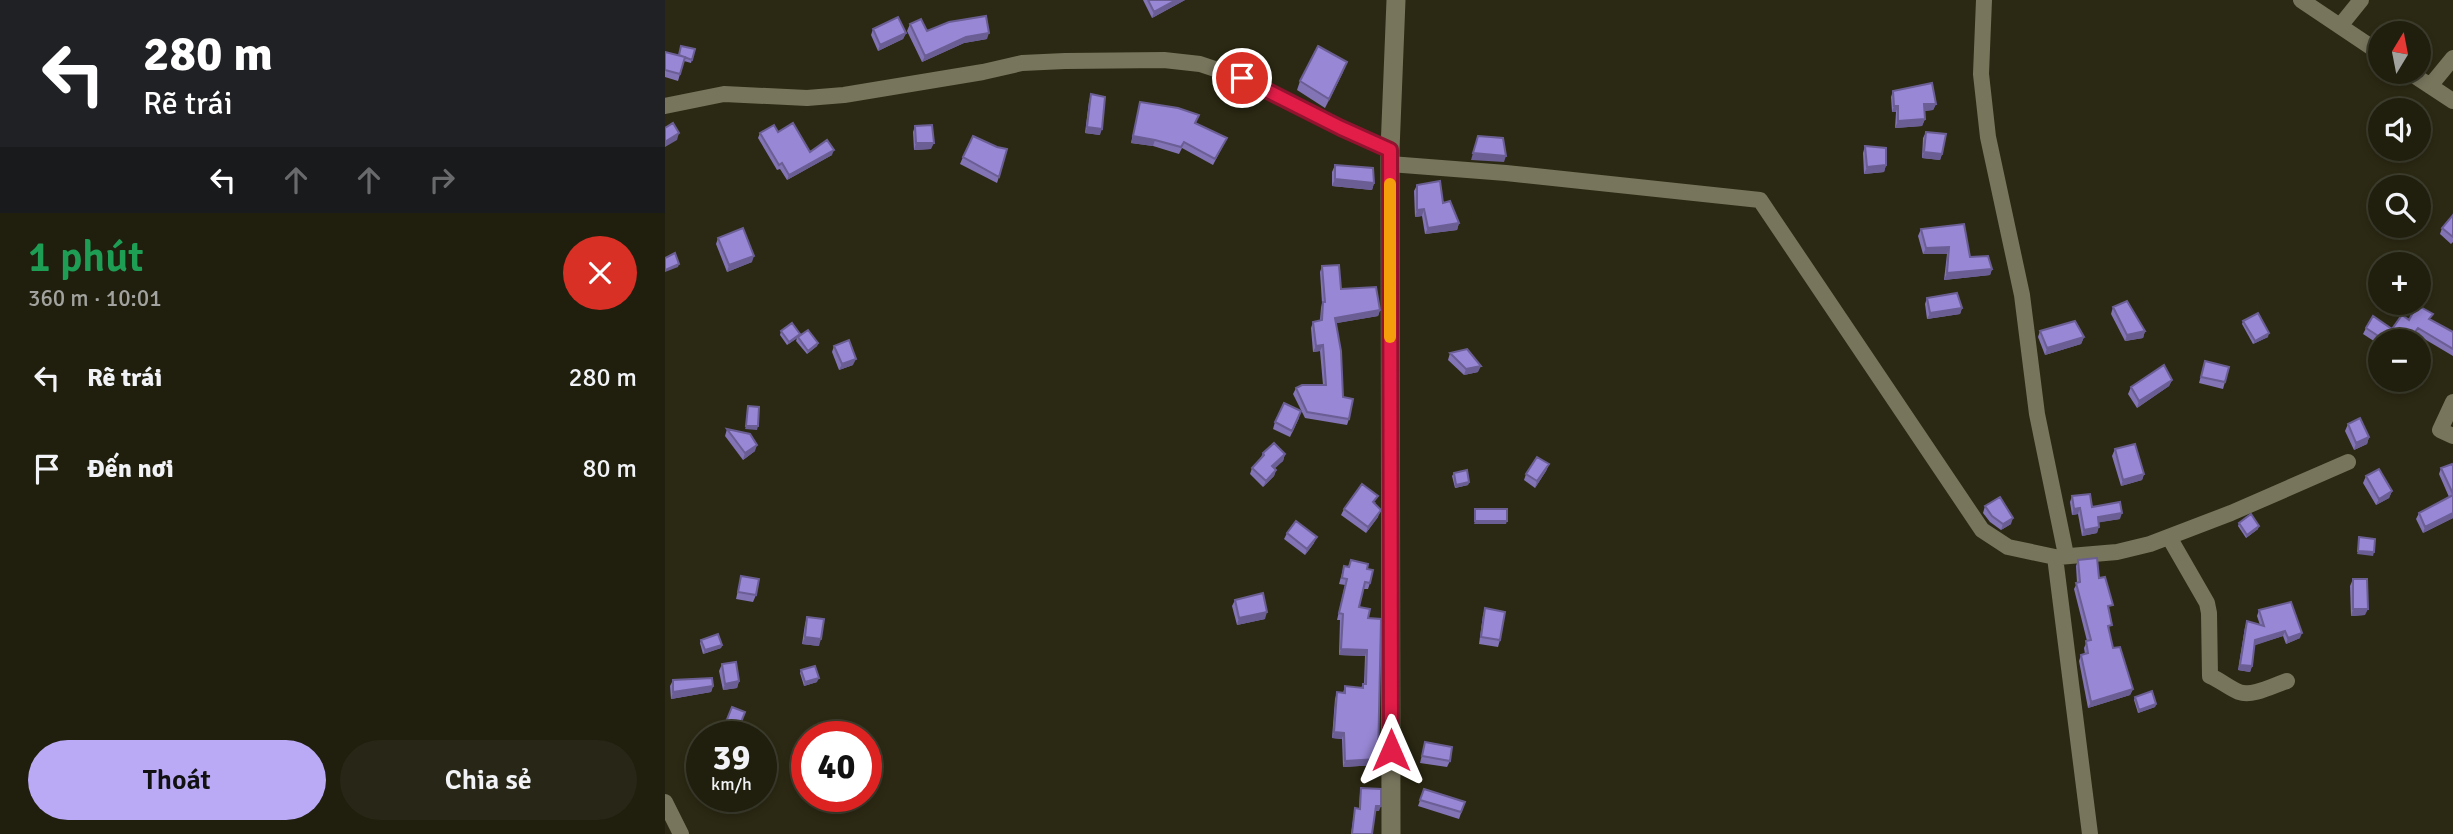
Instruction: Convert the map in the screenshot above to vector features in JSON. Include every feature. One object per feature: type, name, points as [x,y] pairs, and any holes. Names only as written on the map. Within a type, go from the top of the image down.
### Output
[{"type":"street","points":[[1391,834],[1390,157],[1396,0]]},
{"type":"street","points":[[1984,0],[1981,74],[1988,137],[2022,295],[2037,414],[2061,556],[2090,834]]},
{"type":"street","points":[[2301,0],[2368,45]]},
{"type":"street","points":[[2340,26],[2361,0]]},
{"type":"street","points":[[2430,86],[2453,58]]},
{"type":"street","points":[[665,106],[724,94],[807,98],[844,95],[1035,62],[1164,60],[1200,64],[1242,78],[1341,128],[1390,157],[1506,173],[1760,200],[1982,530],[2007,547],[2061,556],[2117,552],[2150,544],[2348,462]]},
{"type":"street","points":[[2427,84],[2453,102]]},
{"type":"street","points":[[2453,402],[2439,430],[2453,436]]},
{"type":"street","points":[[2169,537],[2207,603],[2210,676],[2246,694],[2287,681]]},
{"type":"street","points":[[665,802],[681,834]]},
{"type":"building","points":[[1148,0],[1176,0],[1154,12]]},
{"type":"building","points":[[986,16],[989,33],[966,37],[925,56],[910,24],[921,19],[927,31],[949,22]]},
{"type":"building","points":[[898,17],[906,33],[880,45],[873,29]]},
{"type":"building","points":[[681,46],[695,49],[692,60],[679,55]]},
{"type":"building","points":[[1318,46],[1347,62],[1329,99],[1300,81]]},
{"type":"building","points":[[665,52],[685,57],[680,74],[665,70]]},
{"type":"building","points":[[1932,83],[1936,104],[1924,104],[1925,119],[1898,121],[1898,106],[1894,106],[1893,91]]},
{"type":"building","points":[[1091,94],[1105,97],[1102,129],[1087,127]]},
{"type":"building","points":[[1140,102],[1178,108],[1199,115],[1195,123],[1227,138],[1215,159],[1184,142],[1181,147],[1133,136]]},
{"type":"building","points":[[673,123],[679,133],[665,142],[665,128]]},
{"type":"building","points":[[793,123],[810,152],[827,140],[834,150],[789,175],[782,163],[779,165],[760,133],[774,125],[778,132]]},
{"type":"building","points":[[932,125],[934,143],[916,143],[915,126]]},
{"type":"building","points":[[1926,132],[1946,134],[1942,154],[1924,152]]},
{"type":"building","points":[[973,136],[1007,149],[999,177],[963,157]]},
{"type":"building","points":[[1478,136],[1503,138],[1506,156],[1473,153]]},
{"type":"building","points":[[1865,146],[1886,148],[1886,165],[1867,167]]},
{"type":"building","points":[[1335,165],[1373,168],[1374,183],[1335,179]]},
{"type":"building","points":[[1440,181],[1443,203],[1450,201],[1459,223],[1428,228],[1424,209],[1417,210],[1417,185]]},
{"type":"building","points":[[2453,215],[2453,237],[2442,228]]},
{"type":"building","points":[[1964,224],[1970,257],[1988,256],[1992,269],[1947,273],[1949,247],[1926,248],[1921,229]]},
{"type":"building","points":[[743,228],[754,256],[729,265],[718,238]]},
{"type":"building","points":[[675,253],[679,264],[665,270],[665,258]]},
{"type":"building","points":[[1339,265],[1341,289],[1376,287],[1380,310],[1335,318],[1341,351],[1343,397],[1353,399],[1349,419],[1307,412],[1296,388],[1302,385],[1326,385],[1323,345],[1316,346],[1313,322],[1322,320],[1325,302],[1322,266]]},
{"type":"building","points":[[1957,293],[1962,308],[1930,313],[1927,298]]},
{"type":"building","points":[[2127,301],[2145,331],[2127,335],[2113,307]]},
{"type":"building","points":[[2258,313],[2269,333],[2255,341],[2243,321]]},
{"type":"building","points":[[2433,314],[2429,319],[2453,332],[2453,349],[2431,336],[2431,329],[2392,329],[2402,315],[2409,320],[2412,315]]},
{"type":"building","points":[[2373,316],[2392,329],[2366,328]]},
{"type":"building","points":[[2075,321],[2084,337],[2047,348],[2040,331]]},
{"type":"building","points":[[792,323],[800,334],[789,342],[781,331]]},
{"type":"building","points":[[808,330],[818,343],[808,351],[798,337]]},
{"type":"building","points":[[849,340],[856,359],[842,364],[834,346]]},
{"type":"building","points":[[1467,349],[1481,366],[1466,369],[1450,353]]},
{"type":"building","points":[[2205,361],[2229,367],[2225,382],[2201,377]]},
{"type":"building","points":[[2164,365],[2172,380],[2139,401],[2131,387]]},
{"type":"building","points":[[1284,403],[1301,411],[1292,431],[1275,422]]},
{"type":"building","points":[[748,406],[759,407],[758,426],[746,426]]},
{"type":"building","points":[[2360,418],[2369,437],[2356,443],[2348,424]]},
{"type":"building","points":[[727,429],[750,434],[757,445],[745,453]]},
{"type":"building","points":[[1274,443],[1285,454],[1272,466],[1276,470],[1266,481],[1252,468]]},
{"type":"building","points":[[2135,444],[2144,474],[2123,480],[2115,449]]},
{"type":"building","points":[[1537,457],[1549,464],[1537,481],[1526,474]]},
{"type":"building","points":[[2452,464],[2453,466],[2453,494],[2441,468]]},
{"type":"building","points":[[2379,469],[2392,491],[2379,499],[2366,476]]},
{"type":"building","points":[[1467,470],[1469,482],[1456,485],[1454,473]]},
{"type":"building","points":[[1362,484],[1378,496],[1373,502],[1381,510],[1368,527],[1344,509]]},
{"type":"building","points":[[2090,494],[2092,507],[2120,502],[2122,513],[2098,517],[2099,527],[2084,530],[2080,508],[2074,509],[2072,496]]},
{"type":"building","points":[[2453,495],[2453,513],[2425,527],[2419,513]]},
{"type":"building","points":[[2000,497],[2013,518],[2003,524],[1992,516],[1985,506]]},
{"type":"building","points":[[1475,509],[1507,509],[1507,521],[1475,521]]},
{"type":"building","points":[[2251,514],[2259,526],[2247,535],[2239,523]]},
{"type":"building","points":[[1296,521],[1317,537],[1307,549],[1287,533]]},
{"type":"building","points":[[2359,537],[2375,539],[2374,552],[2358,551]]},
{"type":"building","points":[[2097,558],[2099,578],[2105,577],[2113,605],[2108,606],[2112,625],[2108,626],[2113,648],[2120,647],[2133,689],[2091,702],[2081,655],[2088,653],[2086,641],[2091,640],[2076,583],[2080,582],[2078,560]]},
{"type":"building","points":[[1351,560],[1368,564],[1367,569],[1373,570],[1370,583],[1365,582],[1359,607],[1370,609],[1368,618],[1381,619],[1378,759],[1345,761],[1344,733],[1334,732],[1337,692],[1345,693],[1345,686],[1363,688],[1363,684],[1366,684],[1367,650],[1341,649],[1343,614],[1339,613],[1347,579],[1342,578],[1344,566],[1349,567]]},
{"type":"building","points":[[741,576],[759,579],[756,595],[738,592]]},
{"type":"building","points":[[2353,579],[2367,579],[2368,609],[2353,609]]},
{"type":"building","points":[[1263,593],[1267,612],[1239,618],[1235,600]]},
{"type":"building","points":[[2291,602],[2302,633],[2288,638],[2285,631],[2255,640],[2252,666],[2240,665],[2247,621],[2264,626],[2259,610]]},
{"type":"building","points":[[1485,608],[1505,612],[1500,640],[1481,637]]},
{"type":"building","points":[[807,617],[824,619],[821,639],[805,637]]},
{"type":"building","points":[[718,634],[722,645],[705,650],[701,640]]},
{"type":"building","points":[[736,662],[739,681],[725,684],[722,664]]},
{"type":"building","points":[[815,666],[819,678],[805,682],[801,670]]},
{"type":"building","points":[[712,678],[713,686],[673,692],[673,680]]},
{"type":"building","points":[[2152,691],[2156,704],[2139,710],[2135,697]]},
{"type":"building","points":[[732,707],[745,712],[741,721],[726,721]]},
{"type":"building","points":[[1425,742],[1452,747],[1450,761],[1422,756]]},
{"type":"building","points":[[1361,788],[1381,789],[1381,806],[1376,806],[1372,834],[1352,834],[1355,808],[1360,809]]},
{"type":"building","points":[[1424,789],[1465,802],[1461,812],[1420,800]]},
{"type":"slow traffic","points":[[1390,184],[1390,337]]},
{"type":"route","points":[[1242,78],[1390,150],[1391,750]]}]
